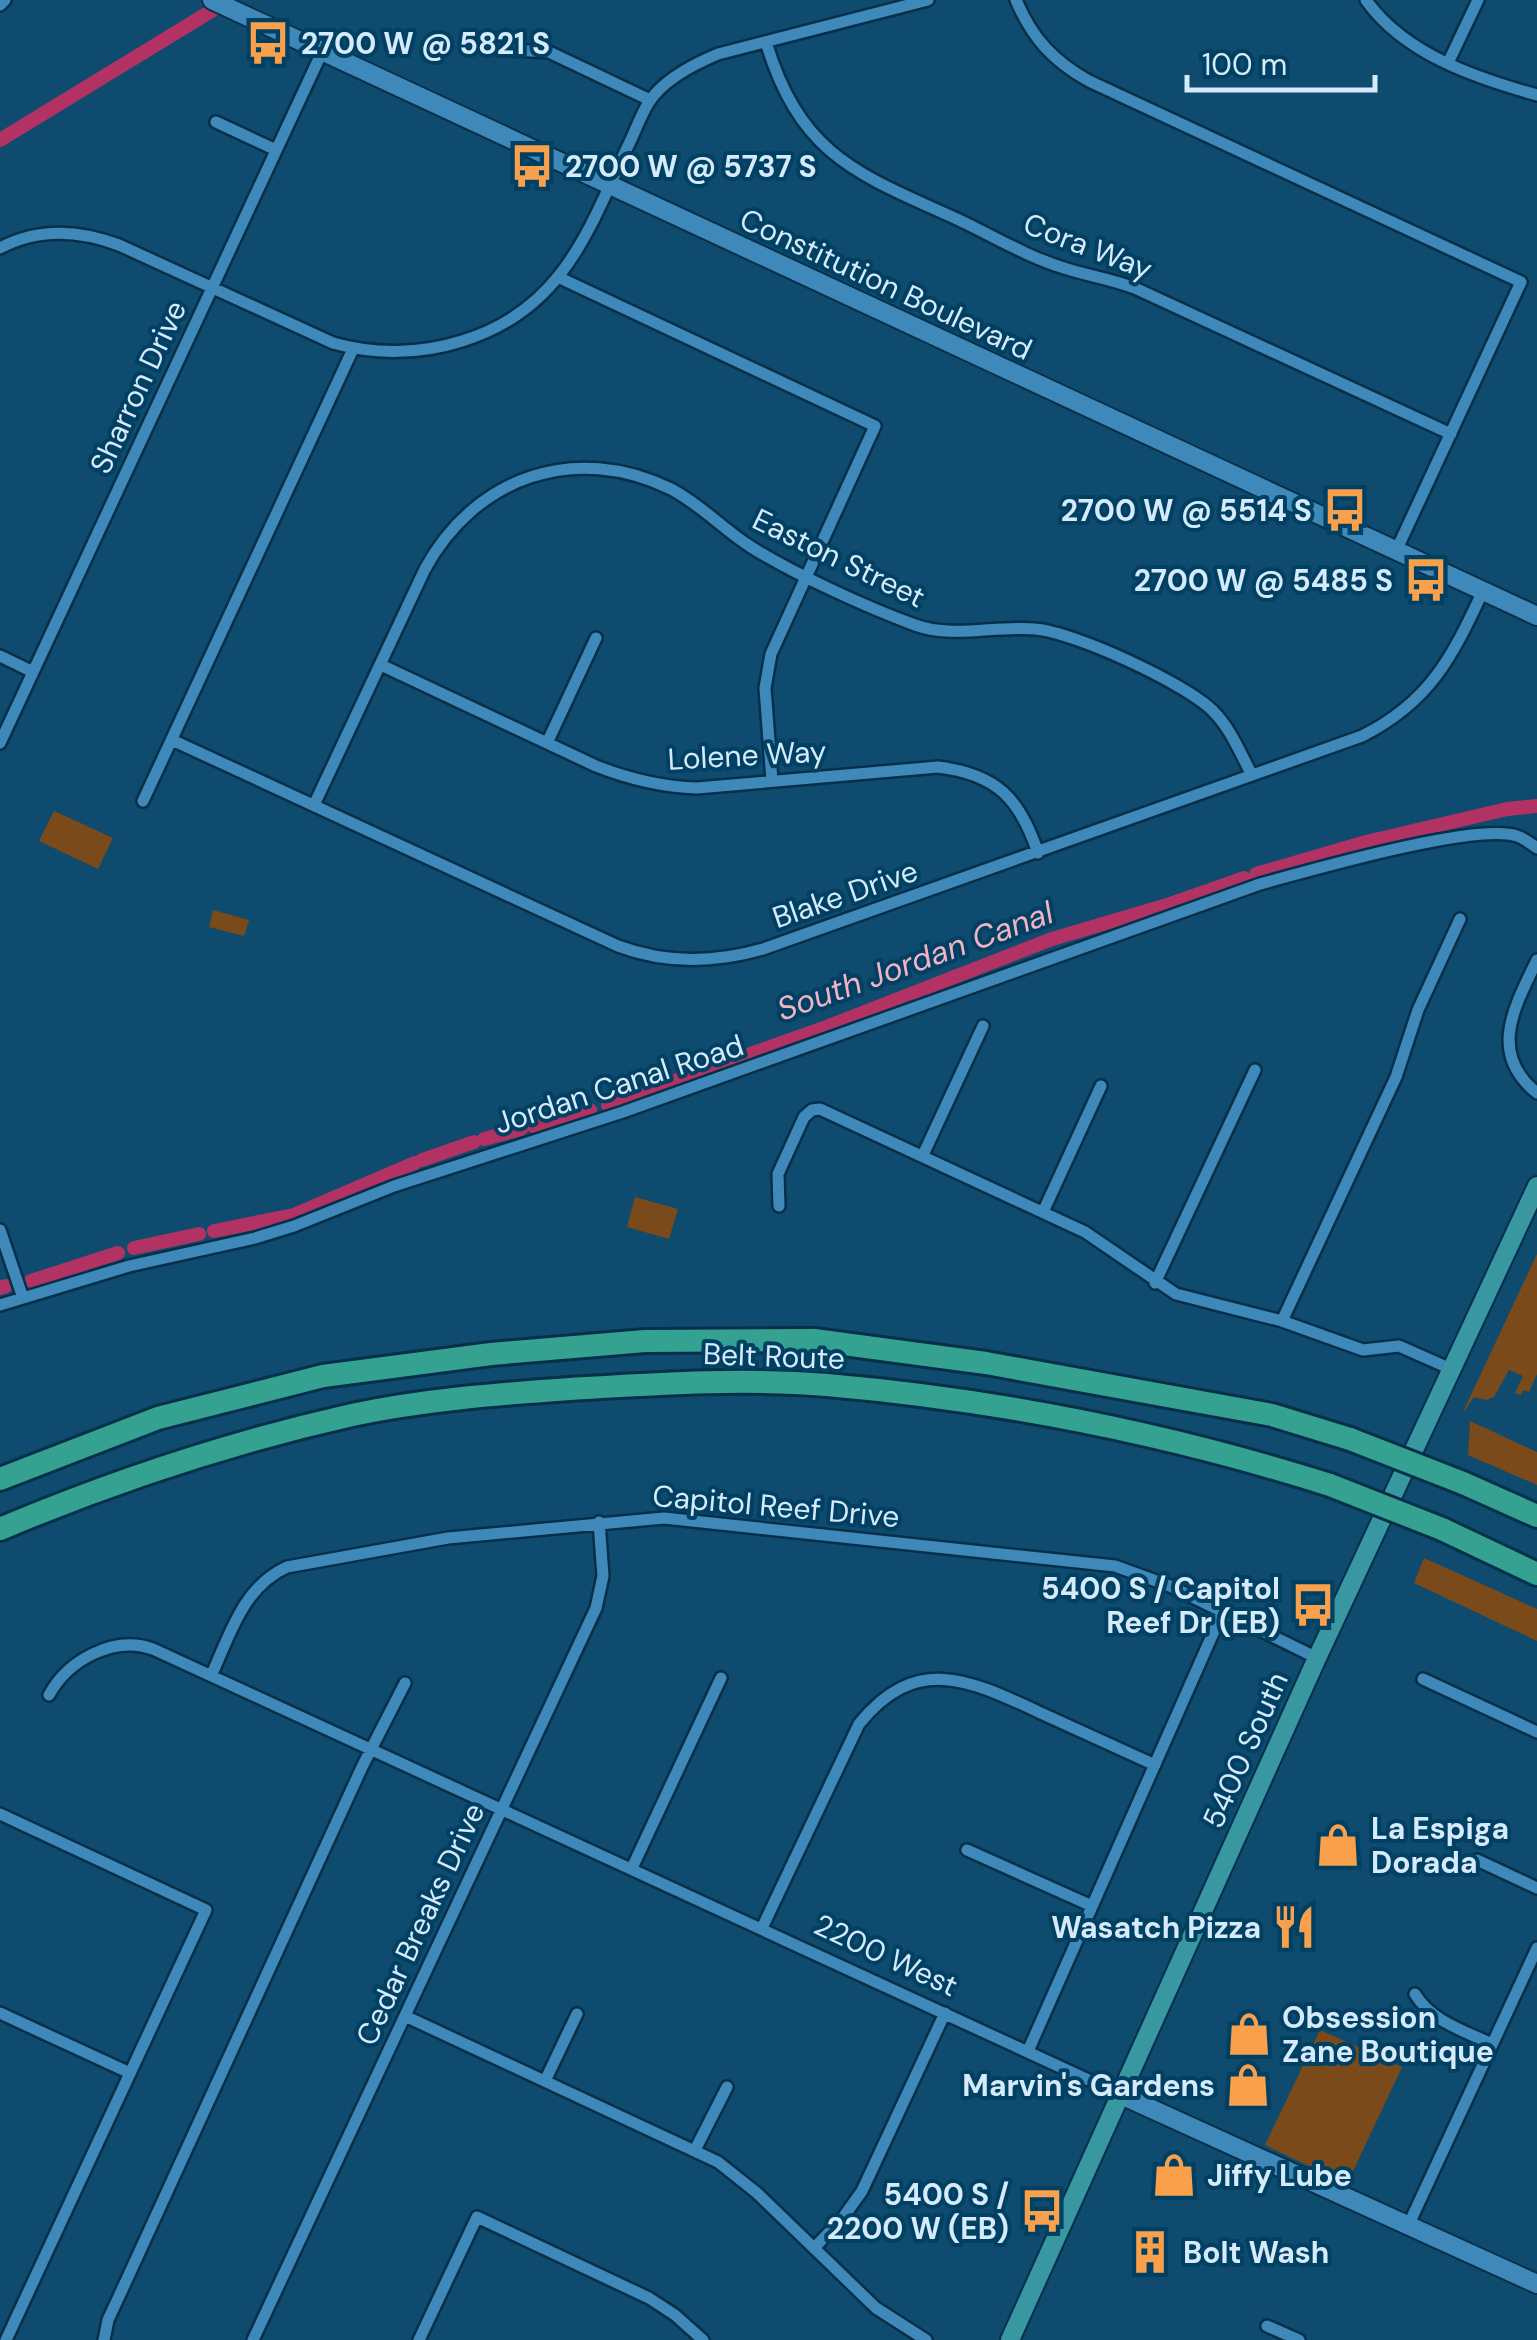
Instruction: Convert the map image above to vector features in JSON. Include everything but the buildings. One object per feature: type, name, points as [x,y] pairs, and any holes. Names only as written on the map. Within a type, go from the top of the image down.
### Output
[{"type":"highway","name":"Belt Route","points":[[0,1479],[158,1418],[324,1376],[491,1354],[645,1341],[814,1340],[986,1362],[1272,1415],[1350,1439],[1537,1516]]},
{"type":"highway","name":"Belt Route","points":[[0,1528],[203,1453],[356,1414],[512,1393],[676,1382],[824,1385],[1024,1408],[1156,1434],[1330,1485],[1442,1529],[1537,1574]]},
{"type":"main road","name":"Constitution Boulevard","points":[[214,1],[1537,616]]},
{"type":"main road","name":"5400 South","points":[[1010,2340],[1317,1658],[1537,1186]]},
{"type":"main road","name":"2200 West","points":[[1121,2095],[1537,2284]]},
{"type":"street","points":[[0,6],[5,0]]},
{"type":"street","points":[[0,248],[47,233],[86,235],[119,245],[314,336],[353,349],[427,350],[478,336],[522,313],[560,278],[587,236],[650,100],[689,68],[766,42],[928,0]]},
{"type":"street","points":[[1016,0],[1031,32],[1046,50],[1064,67],[1089,81],[1521,282],[1396,550]]},
{"type":"street","points":[[1366,0],[1401,36],[1448,63],[1502,85],[1537,94]]},
{"type":"street","points":[[1448,63],[1478,0]]},
{"type":"street","name":"Cora Way","points":[[766,42],[779,82],[803,123],[829,152],[864,176],[1053,264],[1137,289],[1451,434]]},
{"type":"street","points":[[512,50],[549,52],[650,100]]},
{"type":"street","name":"Sharron Drive","points":[[0,743],[322,52]]},
{"type":"street","points":[[216,122],[276,150]]},
{"type":"street","points":[[560,278],[875,426],[780,628],[767,671],[766,724],[772,782]]},
{"type":"street","points":[[143,801],[353,349]]},
{"type":"street","name":"Easton Street","points":[[314,805],[425,569],[442,541],[474,507],[494,493],[538,474],[595,468],[646,479],[682,496],[752,547],[928,629],[1037,629],[1095,648],[1192,694],[1212,710],[1227,728],[1252,775]]},
{"type":"street","name":"Blake Drive","points":[[172,740],[618,946],[646,955],[720,959],[762,949],[1362,736],[1404,711],[1430,687],[1451,658],[1484,591]]},
{"type":"street","points":[[547,742],[596,638]]},
{"type":"street","points":[[0,656],[33,672]]},
{"type":"street","name":"Lolene Way","points":[[381,664],[626,778],[661,786],[697,788],[938,767],[959,769],[991,782],[1012,799],[1020,808],[1038,853]]},
{"type":"street","name":"Jordan Canal Road","points":[[0,1304],[165,1256],[294,1226],[394,1186],[641,1106],[1260,884],[1323,866],[1474,835],[1516,835],[1537,848]]},
{"type":"street","points":[[1282,1321],[1396,1077],[1418,1010],[1460,920]]},
{"type":"street","points":[[1537,960],[1508,1035],[1514,1066],[1537,1093]]},
{"type":"street","points":[[923,1154],[983,1026]]},
{"type":"street","points":[[1155,1283],[1255,1070]]},
{"type":"street","points":[[1043,1212],[1101,1086]]},
{"type":"street","points":[[779,1206],[778,1174],[804,1117],[812,1110],[829,1112],[1095,1238],[1176,1294],[1282,1321],[1364,1350],[1399,1346],[1451,1369]]},
{"type":"street","points":[[0,1230],[23,1298]]},
{"type":"street","name":"Capitol Reef Drive","points":[[212,1674],[246,1600],[266,1578],[287,1567],[448,1538],[599,1522],[690,1520],[1114,1566],[1143,1574],[1317,1658]]},
{"type":"street","name":"Cedar Breaks Drive","points":[[253,2340],[596,1608],[602,1576],[599,1522]]},
{"type":"street","points":[[1028,2052],[1222,1613]]},
{"type":"street","name":"2200 West","points":[[49,1695],[66,1671],[121,1643],[140,1644],[1121,2095]]},
{"type":"street","points":[[632,1868],[721,1678]]},
{"type":"street","points":[[762,1928],[859,1724],[875,1704],[909,1684],[930,1678],[967,1681],[1155,1765]]},
{"type":"street","points":[[1423,1679],[1537,1732]]},
{"type":"street","points":[[104,2340],[108,2320],[405,1683]]},
{"type":"street","points":[[0,1814],[206,1910],[6,2340]]},
{"type":"street","points":[[967,1850],[1092,1906]]},
{"type":"street","points":[[1477,1860],[1537,1888]]},
{"type":"street","points":[[1408,2226],[1537,1948]]},
{"type":"street","points":[[1415,1994],[1435,2016],[1492,2044]]},
{"type":"street","points":[[814,2248],[842,2219],[862,2190],[945,2012]]},
{"type":"street","points":[[0,2013],[130,2073]]},
{"type":"street","points":[[546,2080],[577,2014]]},
{"type":"street","points":[[405,2016],[695,2150],[738,2177],[886,2316],[926,2340]]},
{"type":"street","points":[[695,2150],[727,2086]]},
{"type":"street","points":[[419,2340],[477,2217],[650,2298],[676,2315],[702,2340]]},
{"type":"street","points":[[1268,2326],[1298,2340]]},
{"type":"shaded area","points":[[54,811],[113,838],[98,869],[39,841]]},
{"type":"shaded area","points":[[213,910],[249,920],[244,936],[209,927]]},
{"type":"shaded area","points":[[635,1197],[678,1209],[669,1239],[627,1227]]},
{"type":"shaded area","points":[[1537,1254],[1537,1374],[1529,1392],[1515,1393],[1523,1376],[1509,1370],[1494,1397],[1474,1397],[1462,1414]]},
{"type":"shaded area","points":[[1470,1421],[1537,1452],[1537,1485],[1468,1455]]},
{"type":"shaded area","points":[[1424,1558],[1537,1609],[1537,1641],[1414,1583]]},
{"type":"shaded area","points":[[1320,2030],[1402,2067],[1347,2184],[1265,2145]]},
{"type":"waterway","points":[[0,140],[226,2]]},
{"type":"waterway","name":"South Jordan Canal","points":[[1256,874],[1366,842],[1507,809],[1537,806]]},
{"type":"waterway","name":"South Jordan Canal","points":[[608,1105],[829,1026],[1052,939],[1244,878]]},
{"type":"waterway","name":"South Jordan Canal","points":[[533,1126],[590,1110]]},
{"type":"waterway","name":"South Jordan Canal","points":[[484,1139],[521,1129]]},
{"type":"waterway","name":"South Jordan Canal","points":[[422,1160],[474,1142]]},
{"type":"waterway","name":"South Jordan Canal","points":[[214,1231],[294,1215],[415,1163]]},
{"type":"waterway","name":"South Jordan Canal","points":[[134,1248],[199,1234]]},
{"type":"waterway","name":"South Jordan Canal","points":[[31,1281],[118,1253]]},
{"type":"waterway","name":"South Jordan Canal","points":[[0,1288],[6,1286]]},
{"type":"place","name":"2700 W @ 5821 S","points":[[268,43]]},
{"type":"place","name":"2700 W @ 5737 S","points":[[532,166]]},
{"type":"place","name":"2700 W @ 5514 S","points":[[1345,510]]},
{"type":"place","name":"2700 W @ 5485 S","points":[[1426,580]]},
{"type":"place","name":"5400 S / Capitol Reef Dr (EB)","points":[[1313,1605]]},
{"type":"place","name":"La Espiga Dorada","points":[[1338,1845]]},
{"type":"place","name":"Wasatch Pizza","points":[[1294,1927]]},
{"type":"place","name":"Obsession Zane Boutique","points":[[1249,2034]]},
{"type":"place","name":"Marvin's Gardens","points":[[1248,2085]]},
{"type":"place","name":"Jiffy Lube","points":[[1174,2175]]},
{"type":"place","name":"5400 S / 2200 W (EB)","points":[[1042,2211]]},
{"type":"place","name":"Bolt Wash","points":[[1150,2252]]}]
